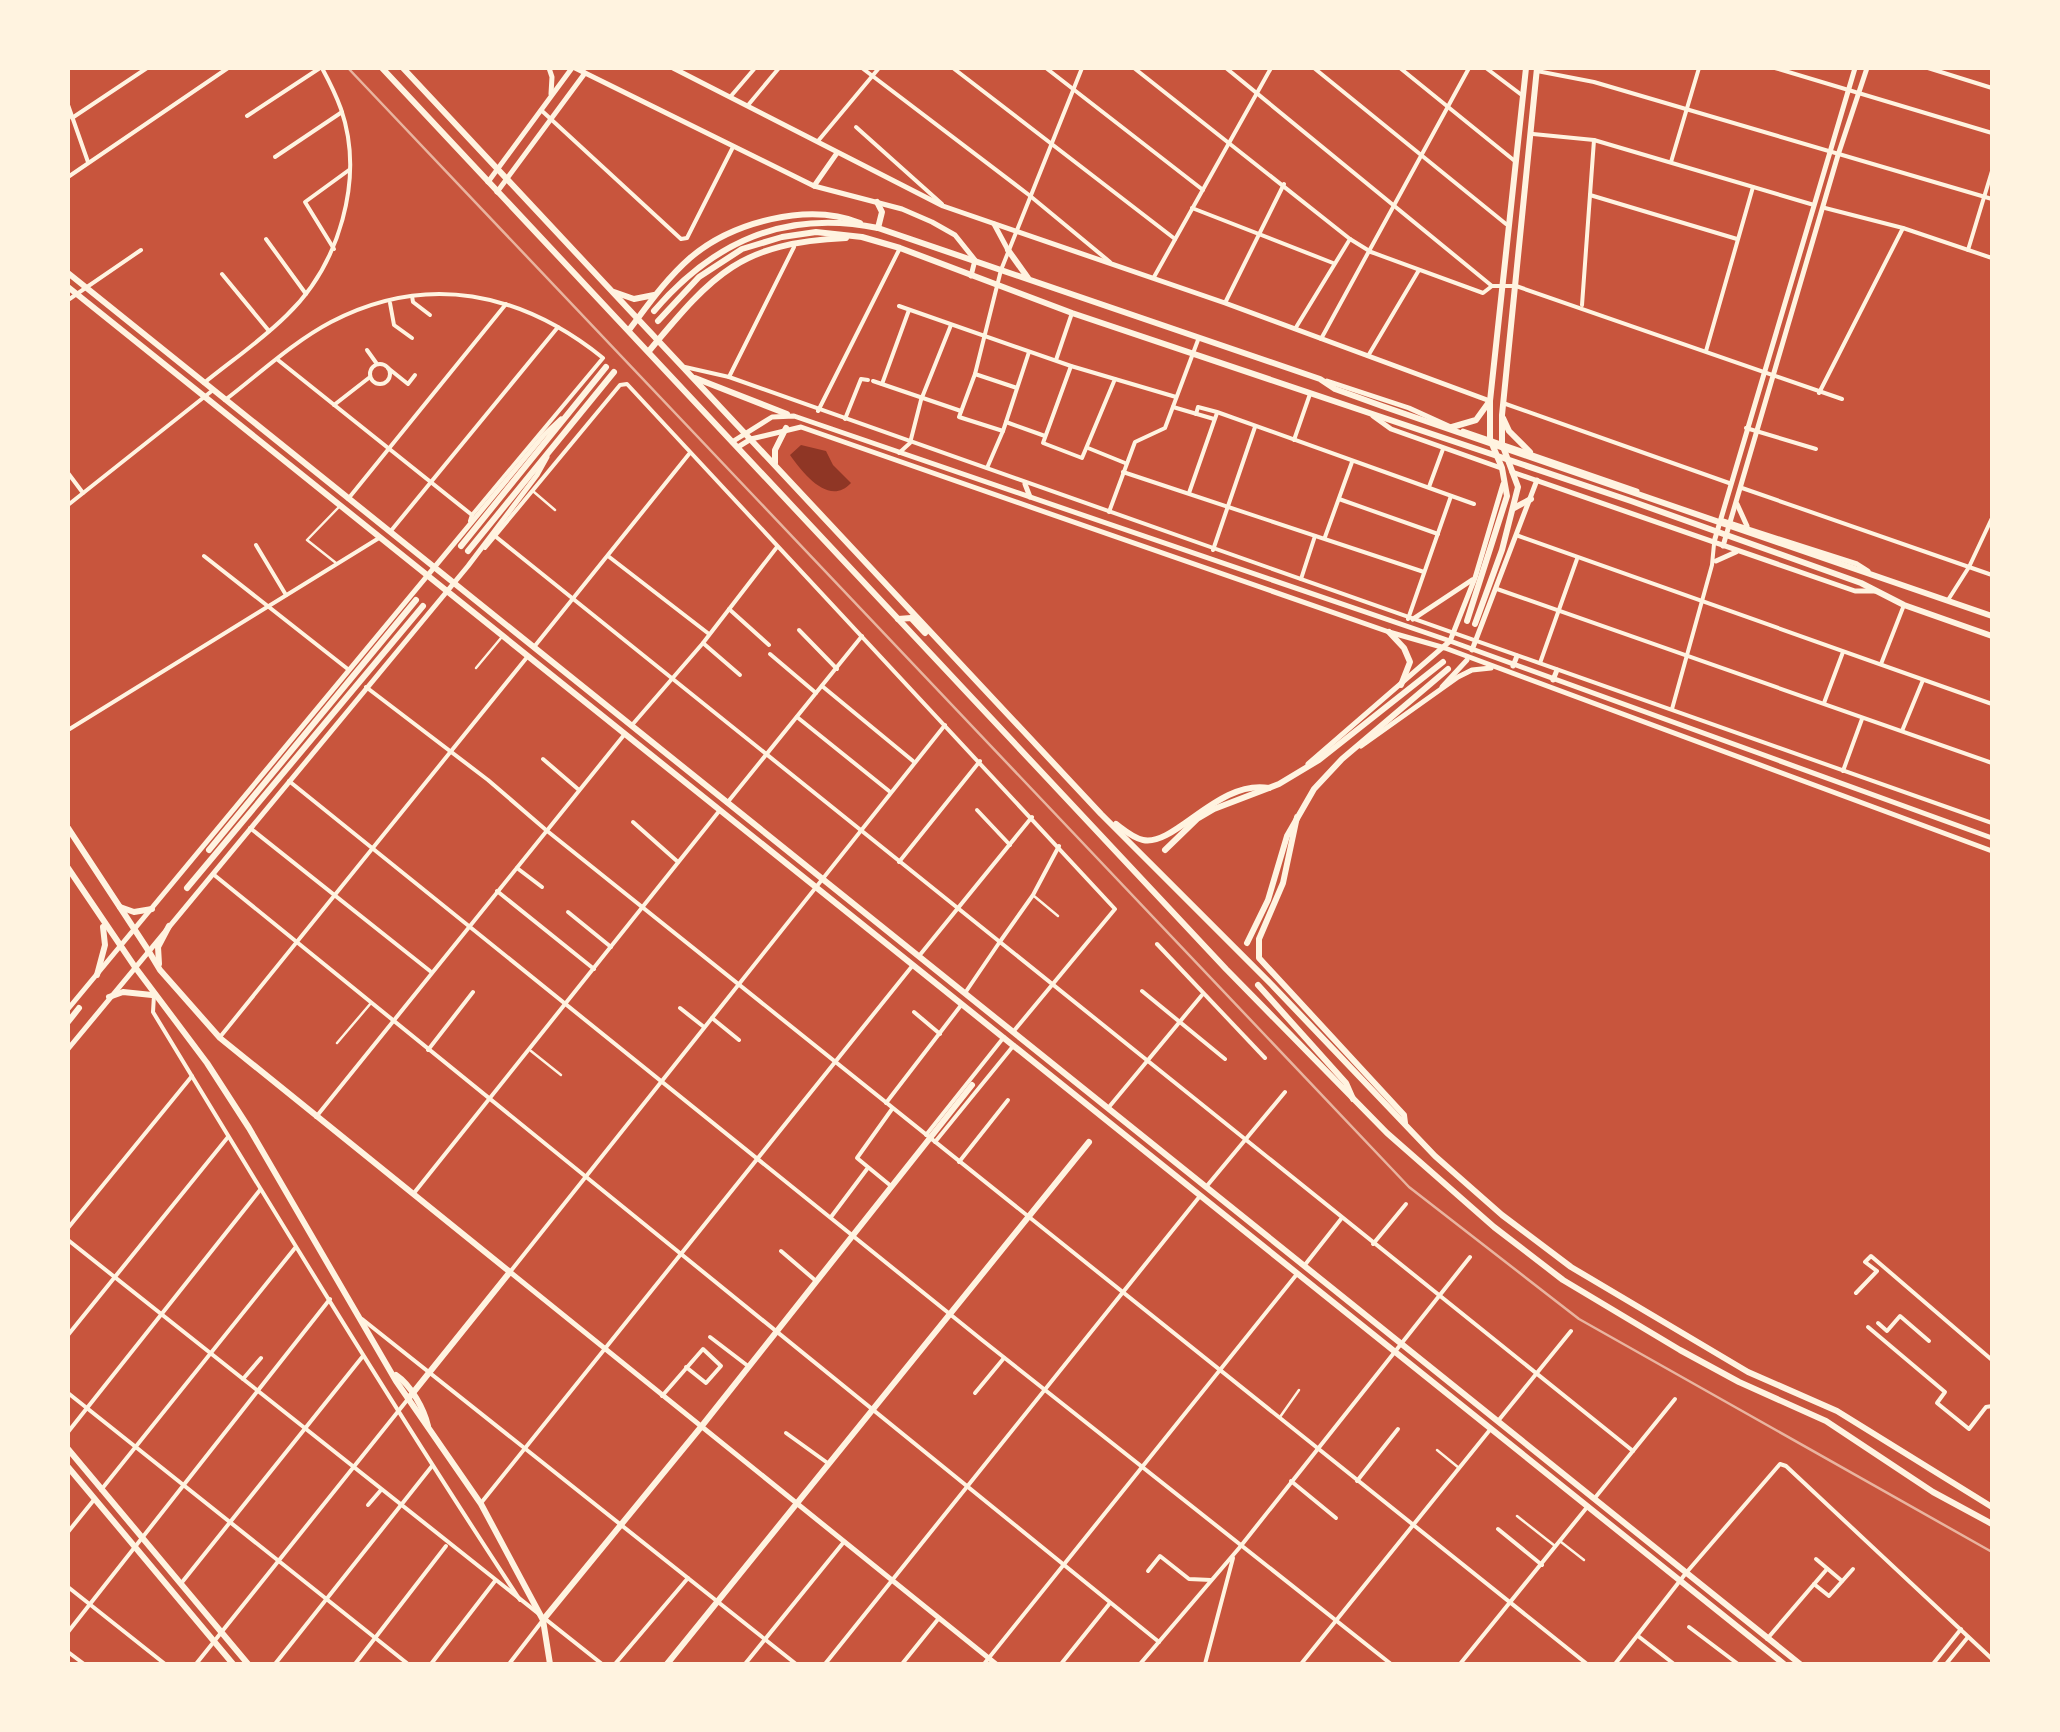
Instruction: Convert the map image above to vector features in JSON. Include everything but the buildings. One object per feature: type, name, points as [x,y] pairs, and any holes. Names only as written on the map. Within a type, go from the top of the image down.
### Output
[{"type":"main road","points":[[382,68],[1354,1103],[1494,1227],[1564,1280],[1739,1382],[1826,1421],[1933,1492],[1992,1524]]},
{"type":"main road","points":[[403,68],[1101,814],[1280,993],[1434,1156],[1571,1268],[1748,1372],[1837,1411],[1992,1507]]},
{"type":"main road","points":[[1526,68],[1490,401],[1490,440],[1502,468],[1507,496],[1471,622],[1514,509],[1518,487],[1502,444],[1502,415],[1537,69]]},
{"type":"main road","points":[[876,202],[882,212],[878,228]]},
{"type":"main road","points":[[629,330],[694,254],[754,225],[786,216],[820,215],[842,216],[866,226]]},
{"type":"main road","points":[[654,312],[702,262],[744,239],[810,224],[878,228],[1320,380],[1381,410],[1861,584],[1904,605],[1992,636]]},
{"type":"main road","points":[[658,321],[699,277],[742,249],[782,236],[816,232],[862,238],[900,248],[996,286],[1310,394],[1367,411],[1381,410],[1992,616]]},
{"type":"main road","points":[[649,351],[694,296],[722,272],[768,248],[796,242],[862,238]]},
{"type":"main road","points":[[1008,250],[1029,278]]},
{"type":"main road","points":[[68,273],[632,725],[816,887],[1200,1195],[1401,1342],[1498,1420],[1780,1664]]},
{"type":"main road","points":[[68,287],[626,734],[822,878],[1109,1107],[1491,1429],[1686,1573],[1800,1664]]},
{"type":"main road","points":[[610,290],[634,299],[656,294]]},
{"type":"main road","points":[[606,368],[564,417],[465,549],[614,372]]},
{"type":"main road","points":[[693,377],[787,414]]},
{"type":"main road","points":[[1452,427],[1476,420],[1490,401]]},
{"type":"main road","points":[[1502,415],[1509,431],[1530,452]]},
{"type":"main road","points":[[774,464],[775,450],[786,428]]},
{"type":"main road","points":[[1514,509],[1531,499]]},
{"type":"main road","points":[[187,888],[420,603],[208,850]]},
{"type":"main road","points":[[898,619],[911,618],[935,644],[945,648]]},
{"type":"main road","points":[[1389,632],[1404,648],[1410,662],[1401,686]]},
{"type":"main road","points":[[1165,850],[1198,819],[1298,772],[1446,666],[1314,789],[1288,836],[1268,900],[1247,943]]},
{"type":"main road","points":[[1101,814],[1138,839],[1157,841],[1211,803],[1260,786],[1269,788]]},
{"type":"main road","points":[[1297,817],[1283,883],[1258,945],[1259,958],[1404,1115],[1405,1125]]},
{"type":"main road","points":[[68,828],[160,970],[220,1038],[510,1272],[410,1397]]},
{"type":"main road","points":[[68,868],[101,921],[207,1063],[358,1316],[480,1504],[543,1620],[550,1664]]},
{"type":"main road","points":[[115,902],[134,912],[152,909]]},
{"type":"main road","points":[[97,975],[105,946],[101,921]]},
{"type":"main road","points":[[160,970],[158,947],[168,926]]},
{"type":"main road","points":[[1270,972],[1272,985]]},
{"type":"main road","points":[[1258,986],[1346,1083],[1354,1103]]},
{"type":"main road","points":[[109,997],[123,992],[154,995]]},
{"type":"main road","points":[[1280,993],[1292,995]]},
{"type":"main road","points":[[68,1022],[79,1008]]},
{"type":"main road","points":[[1346,1063],[1356,1062]]},
{"type":"main road","points":[[543,1620],[702,1428],[972,1085]]},
{"type":"main road","points":[[667,1664],[1089,1142]]},
{"type":"main road","points":[[1494,1227],[1502,1214]]},
{"type":"main road","points":[[68,1449],[248,1664]]},
{"type":"main road","points":[[68,1468],[233,1664]]},
{"type":"street","points":[[72,118],[147,68]]},
{"type":"street","points":[[68,177],[228,68]]},
{"type":"street","points":[[204,383],[269,331],[306,294],[334,249],[349,170],[342,112],[321,68],[247,116]]},
{"type":"street","points":[[549,68],[553,84],[549,99]]},
{"type":"street","points":[[488,182],[574,68],[814,186],[932,222],[955,236],[975,260],[971,276]]},
{"type":"street","points":[[672,68],[944,206],[1225,303],[1490,401]]},
{"type":"street","points":[[731,96],[755,68]]},
{"type":"street","points":[[749,104],[779,68]]},
{"type":"street","points":[[862,68],[1114,265]]},
{"type":"street","points":[[818,141],[879,68]]},
{"type":"street","points":[[953,68],[1175,239]]},
{"type":"street","points":[[1046,68],[1203,190]]},
{"type":"street","points":[[1002,431],[959,417],[1000,270],[1082,68]]},
{"type":"street","points":[[1134,68],[1371,252],[1484,293],[1492,286]]},
{"type":"street","points":[[1226,68],[1492,286],[1516,286],[1582,307],[1818,393],[1842,398]]},
{"type":"street","points":[[1154,279],[1271,68]]},
{"type":"street","points":[[1314,68],[1510,227]]},
{"type":"street","points":[[1400,68],[1516,163]]},
{"type":"street","points":[[1321,339],[1469,68]]},
{"type":"street","points":[[1486,68],[1523,96]]},
{"type":"street","points":[[1671,162],[1699,68]]},
{"type":"street","points":[[1775,68],[1992,133]]},
{"type":"street","points":[[1714,563],[1714,542],[1746,428],[1855,68]]},
{"type":"street","points":[[1672,709],[1701,600],[1723,546],[1867,68]]},
{"type":"street","points":[[1928,68],[1992,88]]},
{"type":"street","points":[[1537,69],[1594,82],[1989,198]]},
{"type":"street","points":[[498,192],[585,72]]},
{"type":"street","points":[[68,105],[88,163]]},
{"type":"street","points":[[542,110],[681,240],[688,238],[733,148]]},
{"type":"street","points":[[275,156],[342,112]]},
{"type":"street","points":[[856,127],[944,206]]},
{"type":"street","points":[[1531,134],[1594,140],[1814,205]]},
{"type":"street","points":[[1582,307],[1594,140]]},
{"type":"street","points":[[814,186],[837,152]]},
{"type":"street","points":[[334,249],[304,202],[349,170]]},
{"type":"street","points":[[1968,250],[1989,198],[1992,171]]},
{"type":"street","points":[[905,188],[914,177]]},
{"type":"street","points":[[1225,303],[1284,184]]},
{"type":"street","points":[[1706,351],[1753,188]]},
{"type":"street","points":[[1590,196],[1737,239]]},
{"type":"street","points":[[1823,207],[1904,228],[1992,258]]},
{"type":"street","points":[[1192,208],[1333,263]]},
{"type":"street","points":[[994,224],[1008,250]]},
{"type":"street","points":[[1818,393],[1904,228]]},
{"type":"street","points":[[266,239],[306,294]]},
{"type":"street","points":[[1295,329],[1350,239]]},
{"type":"street","points":[[729,377],[796,242]]},
{"type":"street","points":[[818,411],[900,248]]},
{"type":"street","points":[[68,300],[141,250]]},
{"type":"street","points":[[1368,356],[1418,270]]},
{"type":"street","points":[[222,274],[269,331]]},
{"type":"street","points":[[226,400],[328,323],[374,303],[450,292],[507,303],[558,326],[602,358],[472,515],[469,527]]},
{"type":"street","points":[[412,296],[413,302],[430,316]]},
{"type":"street","points":[[389,300],[394,324],[412,338]]},
{"type":"street","points":[[348,498],[507,303]]},
{"type":"street","points":[[899,306],[1071,366],[1176,397]]},
{"type":"street","points":[[882,384],[909,310]]},
{"type":"street","points":[[1056,360],[1072,313]]},
{"type":"street","points":[[898,454],[910,443],[921,400],[951,324]]},
{"type":"street","points":[[390,532],[558,326]]},
{"type":"street","points":[[1109,512],[1125,463],[1139,438],[1156,435],[1166,428],[1198,340]]},
{"type":"street","points":[[367,350],[377,364],[408,384],[415,375]]},
{"type":"street","points":[[986,470],[1029,352]]},
{"type":"street","points":[[278,360],[337,403],[472,515]]},
{"type":"street","points":[[377,364],[370,370],[376,383],[388,378],[388,368]]},
{"type":"street","points":[[1071,366],[1044,436],[1045,444],[1082,458],[1115,379]]},
{"type":"street","points":[[684,367],[729,377],[1992,823]]},
{"type":"street","points":[[974,374],[1017,388]]},
{"type":"street","points":[[337,403],[370,377]]},
{"type":"street","points":[[845,419],[861,379],[961,411]]},
{"type":"street","points":[[1320,380],[1857,564],[1878,578]]},
{"type":"street","points":[[68,1049],[366,687],[624,383],[1115,909],[1012,1032]]},
{"type":"street","points":[[68,505],[213,390]]},
{"type":"street","points":[[1294,440],[1310,394]]},
{"type":"street","points":[[1503,403],[1731,484]]},
{"type":"street","points":[[1173,407],[1214,419]]},
{"type":"street","points":[[1196,414],[1198,407],[1218,412],[1474,504]]},
{"type":"street","points":[[1367,411],[1391,429],[1855,591],[1876,591]]},
{"type":"street","points":[[1190,493],[1218,412]]},
{"type":"street","points":[[735,444],[772,417],[787,414],[1450,641],[1992,838]]},
{"type":"street","points":[[68,1009],[434,566],[555,422],[564,417]]},
{"type":"street","points":[[1006,422],[1044,436]]},
{"type":"street","points":[[1213,550],[1255,426]]},
{"type":"street","points":[[748,436],[801,427],[1444,648],[1992,851]]},
{"type":"street","points":[[1746,428],[1816,449]]},
{"type":"street","points":[[1428,487],[1444,446]]},
{"type":"street","points":[[1088,448],[1125,463]]},
{"type":"street","points":[[468,566],[537,475],[550,450]]},
{"type":"street","points":[[534,647],[690,454]]},
{"type":"street","points":[[1324,537],[1352,461]]},
{"type":"street","points":[[1123,472],[1424,572]]},
{"type":"street","points":[[68,473],[83,493]]},
{"type":"street","points":[[1442,687],[1472,651],[1537,480]]},
{"type":"street","points":[[1298,772],[1450,641],[1475,578],[1504,481]]},
{"type":"street","points":[[1026,484],[1030,497]]},
{"type":"street","points":[[1741,488],[1992,575]]},
{"type":"street","points":[[1404,626],[1451,496]]},
{"type":"street","points":[[1339,499],[1438,534]]},
{"type":"street","points":[[1736,501],[1749,528]]},
{"type":"street","points":[[1948,600],[1992,518]]},
{"type":"street","points":[[1301,579],[1316,535]]},
{"type":"street","points":[[1516,535],[1992,704]]},
{"type":"street","points":[[495,536],[1633,1450]]},
{"type":"street","points":[[68,730],[381,537]]},
{"type":"street","points":[[256,545],[286,595]]},
{"type":"street","points":[[632,725],[778,546]]},
{"type":"street","points":[[1714,563],[1739,550]]},
{"type":"street","points":[[204,556],[348,670]]},
{"type":"street","points":[[608,556],[709,634]]},
{"type":"street","points":[[1540,663],[1577,559]]},
{"type":"street","points":[[1410,618],[1475,578]]},
{"type":"street","points":[[1497,589],[1992,763]]},
{"type":"street","points":[[1881,664],[1904,605]]},
{"type":"street","points":[[729,610],[769,645]]},
{"type":"street","points":[[799,630],[837,668]]},
{"type":"street","points":[[414,1194],[862,636]]},
{"type":"street","points":[[702,643],[740,675]]},
{"type":"street","points":[[1824,704],[1843,652]]},
{"type":"street","points":[[770,654],[816,694]]},
{"type":"street","points":[[220,1038],[528,656]]},
{"type":"street","points":[[1514,666],[1517,656]]},
{"type":"street","points":[[1342,759],[1442,687],[1472,670],[1494,668]]},
{"type":"street","points":[[1554,680],[1558,670]]},
{"type":"street","points":[[1902,731],[1923,680]]},
{"type":"street","points":[[822,686],[913,761]]},
{"type":"street","points":[[366,687],[488,780],[642,908],[1586,1664]]},
{"type":"street","points":[[797,717],[890,790]]},
{"type":"street","points":[[1843,771],[1863,717]]},
{"type":"street","points":[[945,725],[510,1272],[986,1661],[996,1664]]},
{"type":"street","points":[[316,1117],[626,734]]},
{"type":"street","points":[[543,759],[579,790]]},
{"type":"street","points":[[899,862],[980,761]]},
{"type":"street","points":[[289,780],[1004,1358],[1391,1664]]},
{"type":"street","points":[[976,810],[1010,845]]},
{"type":"street","points":[[920,956],[1032,817]]},
{"type":"street","points":[[633,822],[678,862]]},
{"type":"street","points":[[250,828],[432,972]]},
{"type":"street","points":[[965,993],[1033,895],[1059,846]]},
{"type":"street","points":[[517,868],[542,887]]},
{"type":"street","points":[[214,874],[1159,1642]]},
{"type":"street","points":[[497,891],[594,969]]},
{"type":"street","points":[[568,912],[610,948]]},
{"type":"street","points":[[1157,944],[1265,1058]]},
{"type":"street","points":[[480,1504],[913,964]]},
{"type":"street","points":[[1142,991],[1225,1059]]},
{"type":"street","points":[[428,1050],[473,992]]},
{"type":"street","points":[[1109,1107],[1204,994]]},
{"type":"street","points":[[154,995],[153,1012],[260,1190],[397,1412],[520,1600]]},
{"type":"street","points":[[886,1102],[962,1004]]},
{"type":"street","points":[[680,1008],[704,1027]]},
{"type":"street","points":[[914,1012],[940,1034]]},
{"type":"street","points":[[712,1018],[739,1040]]},
{"type":"street","points":[[930,1138],[1004,1037]]},
{"type":"street","points":[[930,1138],[1014,1045]]},
{"type":"street","points":[[68,1228],[192,1076]]},
{"type":"street","points":[[1206,1188],[1285,1092]]},
{"type":"street","points":[[960,1162],[1008,1100]]},
{"type":"street","points":[[892,1108],[857,1156],[892,1186]]},
{"type":"street","points":[[68,1335],[229,1136]]},
{"type":"street","points":[[831,1217],[868,1168]]},
{"type":"street","points":[[68,1432],[260,1190]]},
{"type":"street","points":[[825,1664],[1200,1195]]},
{"type":"street","points":[[1373,1244],[1406,1204]]},
{"type":"street","points":[[986,1661],[1342,1219]]},
{"type":"street","points":[[68,1240],[602,1664]]},
{"type":"street","points":[[101,1490],[296,1247]]},
{"type":"street","points":[[781,1251],[816,1281]]},
{"type":"street","points":[[1856,1293],[1876,1271],[1865,1262],[1871,1256],[1992,1360]]},
{"type":"street","points":[[1140,1664],[1240,1546],[1470,1257]]},
{"type":"street","points":[[68,1632],[330,1299]]},
{"type":"street","points":[[358,1316],[796,1664]]},
{"type":"street","points":[[1878,1323],[1887,1331],[1900,1316],[1929,1341]]},
{"type":"street","points":[[1868,1327],[1945,1392],[1937,1403],[1969,1429],[1986,1407],[1992,1406]]},
{"type":"street","points":[[1498,1420],[1571,1331]]},
{"type":"street","points":[[710,1338],[748,1366]]},
{"type":"street","points":[[662,1396],[686,1367],[703,1349],[720,1366],[706,1383],[686,1367]]},
{"type":"street","points":[[180,1585],[363,1356]]},
{"type":"street","points":[[243,1379],[260,1358]]},
{"type":"street","points":[[976,1393],[1004,1358]]},
{"type":"street","points":[[68,1393],[408,1664]]},
{"type":"street","points":[[196,1664],[410,1397]]},
{"type":"street","points":[[1460,1664],[1675,1399]]},
{"type":"street","points":[[1301,1664],[1491,1429]]},
{"type":"street","points":[[1357,1480],[1398,1430]]},
{"type":"street","points":[[786,1432],[828,1464]]},
{"type":"street","points":[[1615,1664],[1686,1573],[1780,1464],[1992,1659]]},
{"type":"street","points":[[275,1664],[432,1466]]},
{"type":"street","points":[[1292,1481],[1336,1518]]},
{"type":"street","points":[[368,1506],[381,1490]]},
{"type":"street","points":[[68,1532],[94,1500]]},
{"type":"street","points":[[1498,1529],[1542,1564]]},
{"type":"street","points":[[745,1664],[844,1543]]},
{"type":"street","points":[[354,1664],[448,1544]]},
{"type":"street","points":[[1206,1664],[1234,1553]]},
{"type":"street","points":[[1148,1571],[1160,1556],[1204,1588]]},
{"type":"street","points":[[1816,1559],[1842,1581]]},
{"type":"street","points":[[1767,1638],[1827,1569]]},
{"type":"street","points":[[1814,1584],[1829,1596],[1853,1569]]},
{"type":"street","points":[[615,1664],[688,1578]]},
{"type":"street","points":[[1189,1579],[1211,1580]]},
{"type":"street","points":[[431,1664],[495,1581]]},
{"type":"street","points":[[68,1587],[164,1664]]},
{"type":"street","points":[[1061,1664],[1110,1602]]},
{"type":"street","points":[[902,1664],[938,1618]]},
{"type":"street","points":[[509,1664],[543,1620]]},
{"type":"street","points":[[1689,1627],[1738,1664]]},
{"type":"street","points":[[1933,1664],[1961,1630]]},
{"type":"street","points":[[1638,1635],[1674,1664]]},
{"type":"street","points":[[1946,1664],[1968,1636]]},
{"type":"street","points":[[68,1652],[84,1664]]},
{"type":"street","points":[[1306,1659],[1312,1664]]},
{"type":"lane","points":[[533,492],[555,510]]},
{"type":"lane","points":[[338,564],[306,540],[341,505]]},
{"type":"lane","points":[[476,668],[503,635]]},
{"type":"lane","points":[[1033,895],[1058,916]]},
{"type":"lane","points":[[337,1043],[371,1003]]},
{"type":"lane","points":[[529,1050],[561,1075]]},
{"type":"lane","points":[[1279,1418],[1299,1390]]},
{"type":"lane","points":[[1437,1450],[1459,1469]]},
{"type":"lane","points":[[1516,1516],[1584,1560]]},
{"type":"shaded area","points":[[801,445],[826,451],[833,465],[851,483],[834,491],[817,485],[790,455]]},
{"type":"railway","points":[[348,68],[1409,1187],[1579,1319],[1992,1552]]}]
